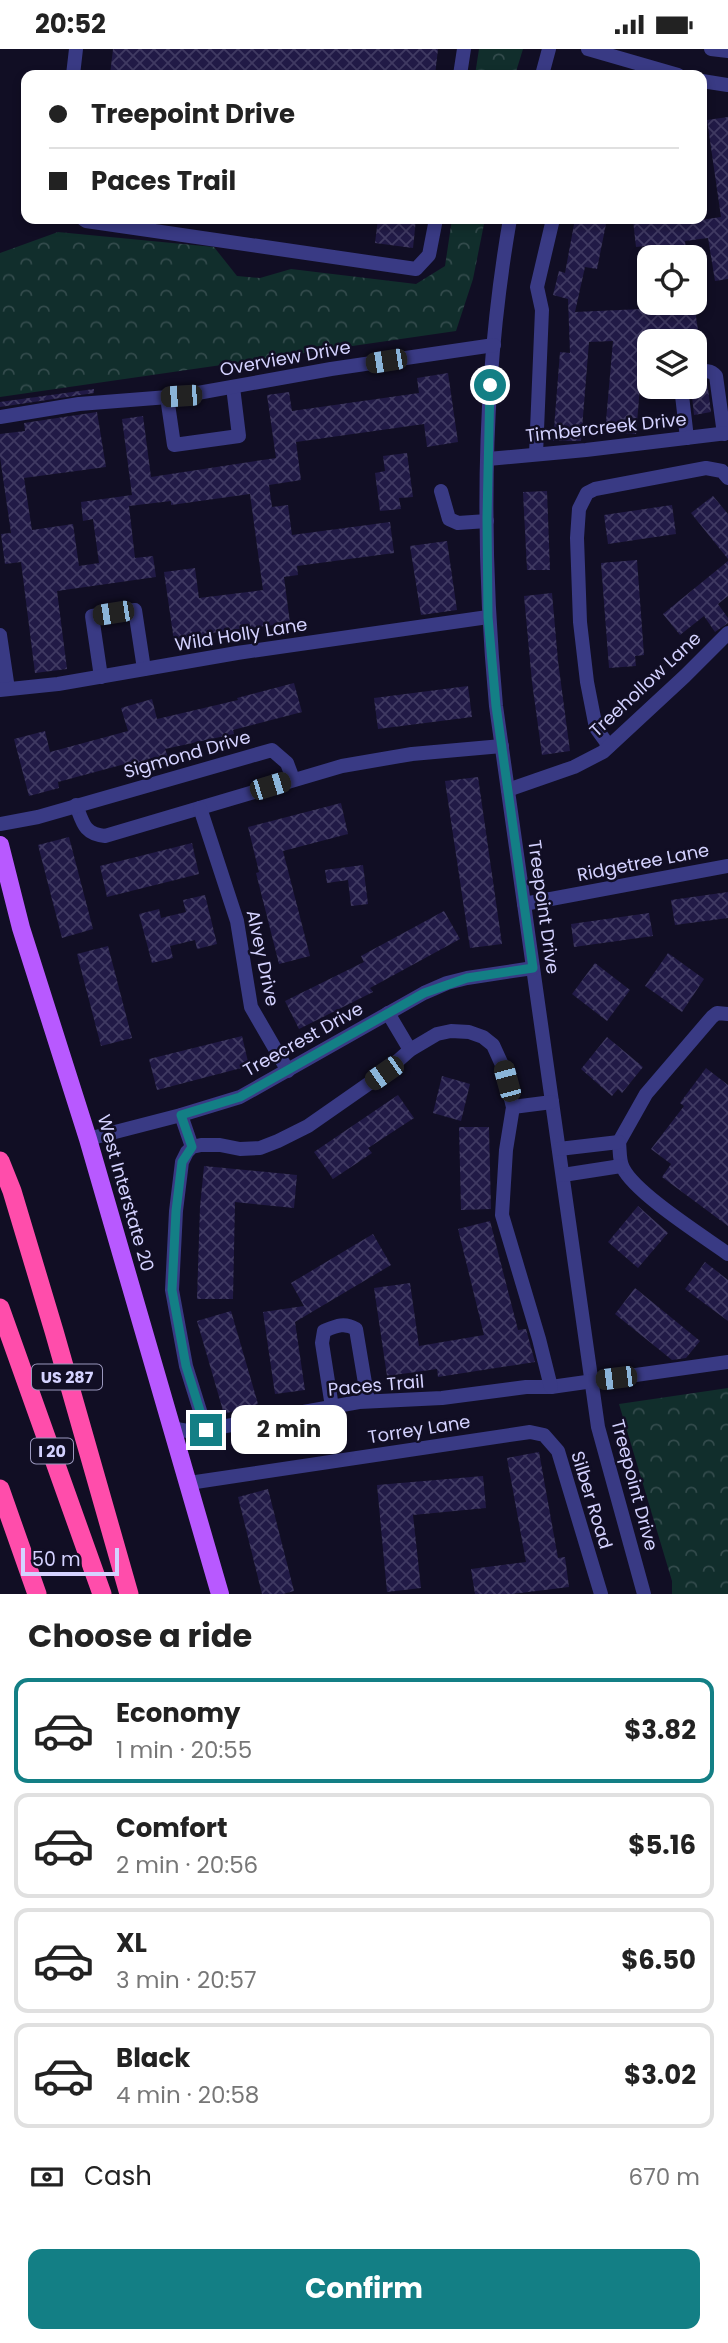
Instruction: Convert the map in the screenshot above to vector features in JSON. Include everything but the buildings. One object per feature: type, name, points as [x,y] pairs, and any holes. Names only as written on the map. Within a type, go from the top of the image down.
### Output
[{"type":"highway","name":"US 287","points":[[0,1161],[12,1191],[54,1331],[129,1594]]},
{"type":"highway","name":"I 20","points":[[0,1308],[102,1594]]},
{"type":"highway","points":[[0,1489],[37,1594]]},
{"type":"main road","name":"West Interstate 20","points":[[0,845],[21,928],[88,1139],[220,1594]]},
{"type":"street","points":[[74,70],[76,49]]},
{"type":"street","points":[[461,70],[464,49]]},
{"type":"street","points":[[543,70],[549,49]]},
{"type":"street","points":[[588,49],[658,70]]},
{"type":"street","points":[[711,49],[728,51]]},
{"type":"street","points":[[707,87],[728,85]]},
{"type":"street","points":[[107,224],[416,269],[429,255],[435,224]]},
{"type":"street","name":"Treepoint Drive","points":[[509,224],[497,298],[488,405],[488,617],[502,747],[592,1381],[604,1454],[644,1594]]},
{"type":"street","points":[[536,454],[542,310],[537,287],[552,224]]},
{"type":"street","name":"Overview Drive","points":[[0,417],[79,404],[167,397],[494,345]]},
{"type":"street","points":[[707,371],[716,376],[726,433]]},
{"type":"street","points":[[167,397],[174,445],[239,436],[233,387]]},
{"type":"street","points":[[682,399],[687,438]]},
{"type":"street","name":"Timbercreek Drive","points":[[488,459],[726,433]]},
{"type":"street","points":[[609,746],[596,728],[587,682],[580,622],[577,538],[579,509],[587,493],[595,489],[706,468],[716,468],[728,478]]},
{"type":"street","points":[[441,491],[449,519],[458,523],[487,521]]},
{"type":"street","points":[[101,677],[92,616],[135,610],[144,669]]},
{"type":"street","name":"Wild Holly Lane","points":[[4,689],[101,677],[237,653],[488,617]]},
{"type":"street","name":"Treehollow Lane","points":[[508,790],[574,767],[603,752],[728,632]]},
{"type":"street","points":[[0,635],[4,689]]},
{"type":"street","points":[[76,805],[88,831],[105,837],[342,766],[389,758],[502,747]]},
{"type":"street","name":"Sigmond Drive","points":[[0,824],[38,817],[272,750],[287,763],[293,779]]},
{"type":"street","name":"Alvey Drive","points":[[200,808],[237,921],[251,1007],[288,1071]]},
{"type":"street","name":"Ridgetree Lane","points":[[524,904],[728,866]]},
{"type":"street","name":"Treecrest Drive","points":[[88,1139],[240,1097],[424,993],[447,983],[533,968]]},
{"type":"street","points":[[388,1013],[410,1049]]},
{"type":"street","points":[[728,1014],[717,1013],[712,1017],[646,1094],[619,1142],[621,1166],[631,1180],[728,1254]]},
{"type":"street","points":[[192,1147],[220,1145],[240,1149],[260,1148],[308,1126],[384,1073],[410,1049],[436,1034],[469,1032],[483,1037],[493,1045],[503,1067],[513,1107],[506,1150],[502,1215],[551,1387]]},
{"type":"street","points":[[513,1107],[552,1102]]},
{"type":"street","points":[[181,1115],[192,1147]]},
{"type":"street","points":[[559,1149],[619,1142]]},
{"type":"street","points":[[192,1147],[182,1162],[176,1211],[172,1290],[186,1366],[206,1430]]},
{"type":"street","points":[[563,1175],[621,1166]]},
{"type":"street","points":[[332,1407],[322,1343],[324,1331],[338,1325],[348,1324],[356,1329],[368,1401]]},
{"type":"street","name":"Paces Trail","points":[[171,1428],[193,1432],[368,1401],[442,1398],[526,1387],[551,1387],[728,1362]]},
{"type":"street","name":"Torrey Lane","points":[[189,1483],[530,1432]]},
{"type":"street","name":"Silber Road","points":[[530,1432],[544,1435],[558,1451],[601,1594]]},
{"type":"green space","points":[[479,49],[523,49],[517,70],[476,70]]},
{"type":"green space","points":[[451,224],[484,224],[473,279],[456,331],[0,397],[0,253],[58,232],[214,247],[237,276],[260,278],[291,269],[416,284],[445,266]]},
{"type":"green space","points":[[728,1388],[728,1594],[672,1594],[672,1581],[619,1404]]},
{"type":"route","points":[[206,1430],[179,1338],[172,1290],[176,1211],[182,1162],[192,1147],[181,1115],[240,1097],[424,993],[447,983],[533,968],[496,706],[488,617],[490,385]]}]
